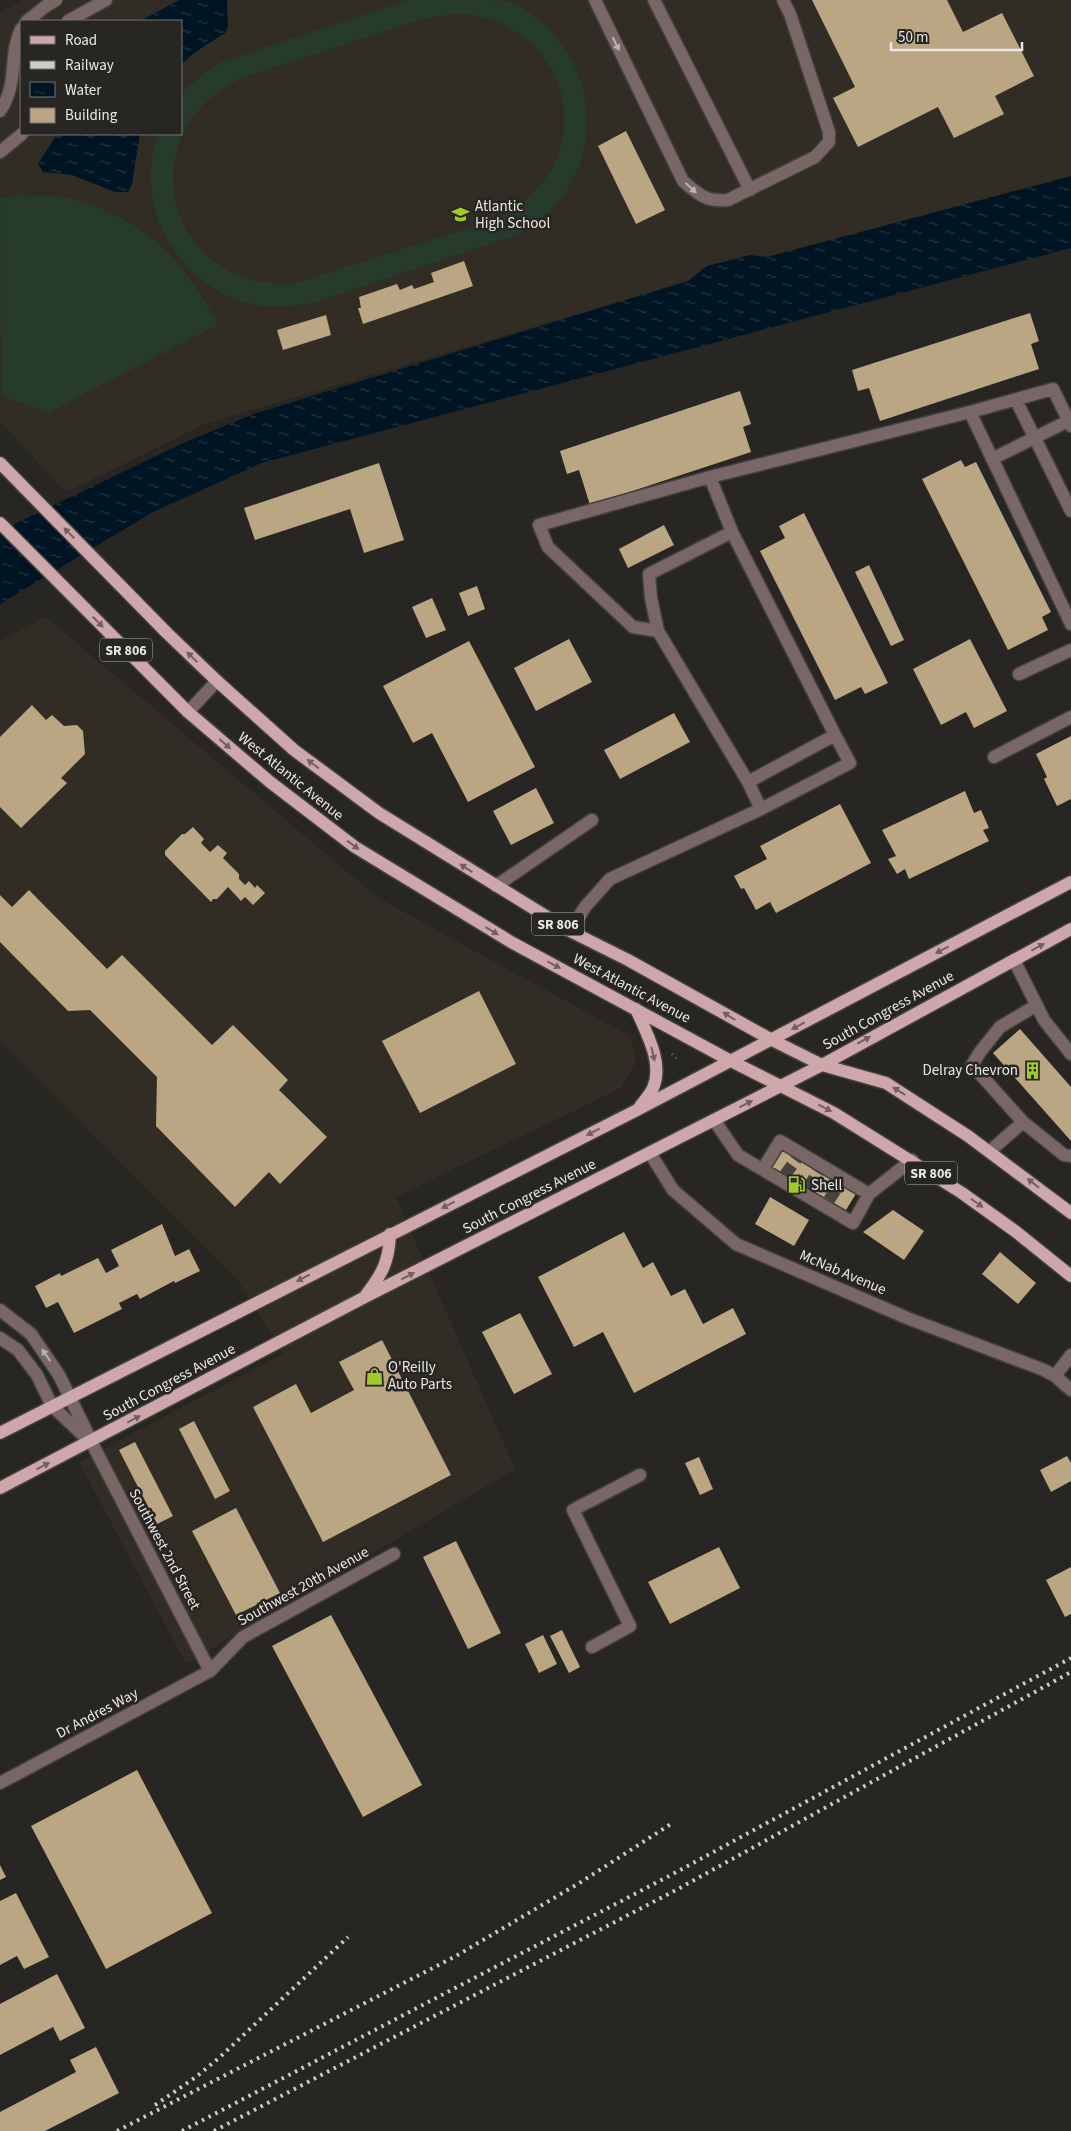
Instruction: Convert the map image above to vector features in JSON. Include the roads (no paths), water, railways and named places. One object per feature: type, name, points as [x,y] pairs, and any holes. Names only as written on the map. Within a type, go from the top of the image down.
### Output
[{"type":"main road","name":"West Atlantic Avenue","points":[[0,463],[104,567],[166,633],[217,681],[294,750],[379,813],[570,931],[628,960],[772,1040],[822,1065],[886,1083],[990,1151],[1071,1213]]},
{"type":"main road","name":"West Atlantic Avenue","points":[[0,523],[188,712],[270,782],[355,846],[511,942],[731,1061],[834,1113],[912,1160],[989,1212],[1071,1276]]},
{"type":"main road","name":"South Congress Avenue","points":[[0,1433],[637,1110],[1071,882]]},
{"type":"main road","name":"South Congress Avenue","points":[[0,1488],[365,1297],[822,1065],[1071,930]]},
{"type":"main road","points":[[636,1009],[651,1042],[656,1068],[653,1088],[637,1110]]},
{"type":"main road","points":[[365,1297],[382,1274],[389,1254],[390,1234]]},
{"type":"street","points":[[28,20],[56,0]]},
{"type":"street","points":[[70,20],[106,0]]},
{"type":"street","points":[[595,0],[683,180],[698,195],[713,201],[728,200],[815,157],[828,142],[829,132],[790,14],[783,0]]},
{"type":"street","points":[[654,0],[750,190]]},
{"type":"street","points":[[0,111],[6,102],[13,82],[15,42],[20,31]]},
{"type":"street","points":[[2,151],[21,135]]},
{"type":"street","points":[[658,631],[633,627],[548,548],[539,525],[710,477],[970,412],[1053,389],[1070,423],[992,459]]},
{"type":"street","points":[[1016,400],[1071,511]]},
{"type":"street","points":[[970,412],[1071,624]]},
{"type":"street","points":[[570,931],[585,907],[610,879],[760,809],[850,762],[732,532],[710,477]]},
{"type":"street","points":[[732,532],[649,574],[651,598],[658,631],[748,782],[760,809]]},
{"type":"street","points":[[1019,674],[1071,650]]},
{"type":"street","points":[[188,712],[217,681]]},
{"type":"street","points":[[994,758],[1071,717]]},
{"type":"street","points":[[748,782],[835,735]]},
{"type":"street","points":[[496,886],[592,820]]},
{"type":"street","points":[[1014,960],[1044,1020],[1071,1054]]},
{"type":"street","points":[[1036,1006],[1000,1027],[972,1065],[1023,1122],[1064,1155],[1071,1156]]},
{"type":"street","points":[[714,1120],[738,1155],[784,1178],[827,1203],[853,1223],[870,1194],[912,1160]]},
{"type":"street","points":[[990,1151],[1023,1122]]},
{"type":"street","points":[[763,1169],[780,1141],[798,1156],[870,1194]]},
{"type":"street","name":"McNab Avenue","points":[[650,1153],[673,1190],[736,1244],[907,1318],[1054,1376],[1071,1390]]},
{"type":"street","name":"Southwest 2nd Street","points":[[0,1310],[31,1334],[59,1374],[91,1442],[210,1671]]},
{"type":"street","points":[[0,1338],[18,1350],[37,1375],[52,1406]]},
{"type":"street","points":[[1054,1376],[1071,1355]]},
{"type":"street","name":"Southwest 2nd Street","points":[[52,1406],[91,1442]]},
{"type":"street","points":[[592,1647],[630,1626],[573,1510],[640,1475]]},
{"type":"street","name":"Southwest 20th Avenue","points":[[210,1671],[243,1637],[394,1554]]},
{"type":"street","name":"Dr Andres Way","points":[[0,1784],[210,1671]]},
{"type":"water","points":[[179,0],[227,0],[228,26],[225,33],[194,53],[182,64],[182,20],[142,20]]},
{"type":"water","points":[[56,135],[140,135],[132,184],[128,192],[115,192],[72,175],[43,172],[38,164]]},
{"type":"water","points":[[1071,176],[1071,248],[262,463],[153,512],[0,604],[0,531],[181,444],[253,414],[688,281],[707,266],[750,255],[767,257]]},
{"type":"tunnel","points":[[785,1175],[797,1158]]},
{"type":"tunnel","points":[[808,1188],[819,1170]]},
{"type":"tunnel","points":[[829,1200],[840,1183]]},
{"type":"railway","points":[[182,2131],[671,1875],[1071,1658]]},
{"type":"railway","points":[[214,2131],[678,1889],[1071,1672]]},
{"type":"railway","points":[[117,2131],[456,1956],[581,1882],[674,1822]]},
{"type":"railway","points":[[155,2105],[196,2077],[220,2057],[348,1937]]},
{"type":"place","name":"Atlantic High School","points":[[461,215]]},
{"type":"place","name":"Delray Chevron","points":[[1032,1070]]},
{"type":"place","name":"Shell","points":[[797,1185]]},
{"type":"place","name":"O'Reilly Auto Parts","points":[[374,1376]]}]
